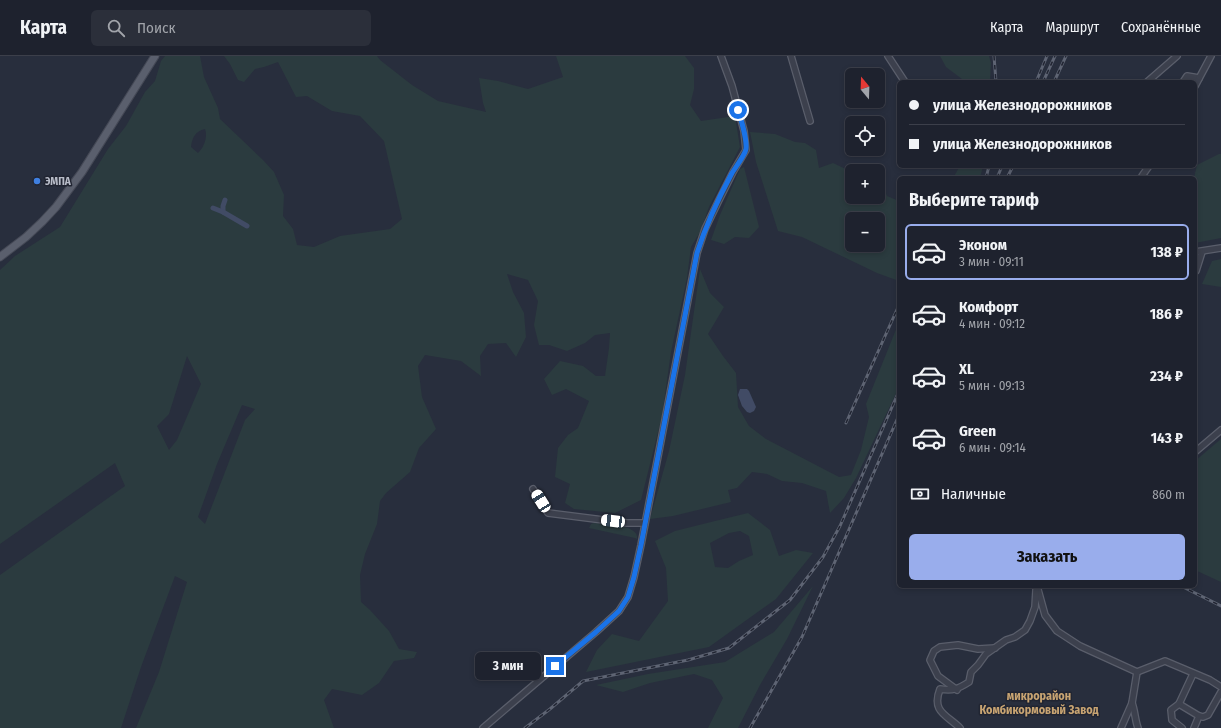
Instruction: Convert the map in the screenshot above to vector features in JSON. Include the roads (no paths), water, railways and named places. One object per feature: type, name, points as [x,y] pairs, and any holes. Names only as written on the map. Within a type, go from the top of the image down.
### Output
[{"type":"main road","points":[[0,257],[26,237],[56,207],[82,172],[155,56]]},
{"type":"street","points":[[483,728],[596,632],[619,611],[628,597],[634,577],[645,523],[697,253],[705,229],[733,172],[746,150],[744,131],[732,86],[721,56]]},
{"type":"street","points":[[791,56],[810,121]]},
{"type":"street","points":[[888,56],[904,80]]},
{"type":"street","points":[[1149,80],[1177,56]]},
{"type":"street","points":[[1197,82],[1210,56]]},
{"type":"street","points":[[1184,80],[1187,76],[1199,78]]},
{"type":"street","points":[[1197,252],[1221,248]]},
{"type":"street","points":[[1197,268],[1202,252]]},
{"type":"street","points":[[1197,450],[1221,430]]},
{"type":"street","points":[[533,489],[548,513],[627,523],[645,523]]},
{"type":"street","points":[[940,689],[957,690],[969,682],[971,672],[986,654],[1006,640],[1015,637],[1025,630],[1030,622],[1037,588]]},
{"type":"street","points":[[1038,588],[1045,615],[1057,632],[1080,646],[1137,672],[1165,661],[1192,674],[1210,680],[1221,687]]},
{"type":"street","points":[[960,728],[952,720],[941,713],[938,706],[937,698],[940,689],[938,676],[930,660],[934,651],[940,647],[958,645],[978,649],[997,647]]},
{"type":"street","points":[[1121,728],[1132,703],[1137,672]]},
{"type":"street","points":[[1182,728],[1172,720],[1171,710],[1179,704],[1192,674]]},
{"type":"street","points":[[938,676],[957,690]]},
{"type":"street","points":[[1179,704],[1203,717],[1208,715],[1221,692]]},
{"type":"street","points":[[1132,703],[1135,710],[1135,720],[1138,728]]},
{"type":"street","points":[[1194,728],[1199,716]]},
{"type":"water","points":[[740,389],[747,389],[749,391],[756,407],[754,411],[750,413],[747,412],[742,406],[738,395]]},
{"type":"waterway","points":[[225,200],[223,212],[247,226]]},
{"type":"waterway","points":[[213,208],[223,212]]},
{"type":"railway","points":[[994,56],[996,80]]},
{"type":"railway","points":[[1037,80],[1047,56]]},
{"type":"railway","points":[[1044,80],[1055,56]]},
{"type":"railway","points":[[1055,80],[1066,56]]},
{"type":"railway","points":[[986,176],[988,168]]},
{"type":"railway","points":[[998,176],[1001,168]]},
{"type":"railway","points":[[1008,176],[1012,168]]},
{"type":"railway","points":[[846,423],[897,309]]},
{"type":"railway","points":[[525,728],[583,681],[688,660],[729,648],[790,600],[823,557],[840,526],[897,396]]},
{"type":"railway","points":[[750,728],[802,637],[897,420]]},
{"type":"railway","points":[[1185,588],[1221,606]]},
{"type":"place","name":"ЭМПА","points":[[37,181]]},
{"type":"district","name":"микрорайон Комбикормовый Завод","points":[[1039,703]]}]
